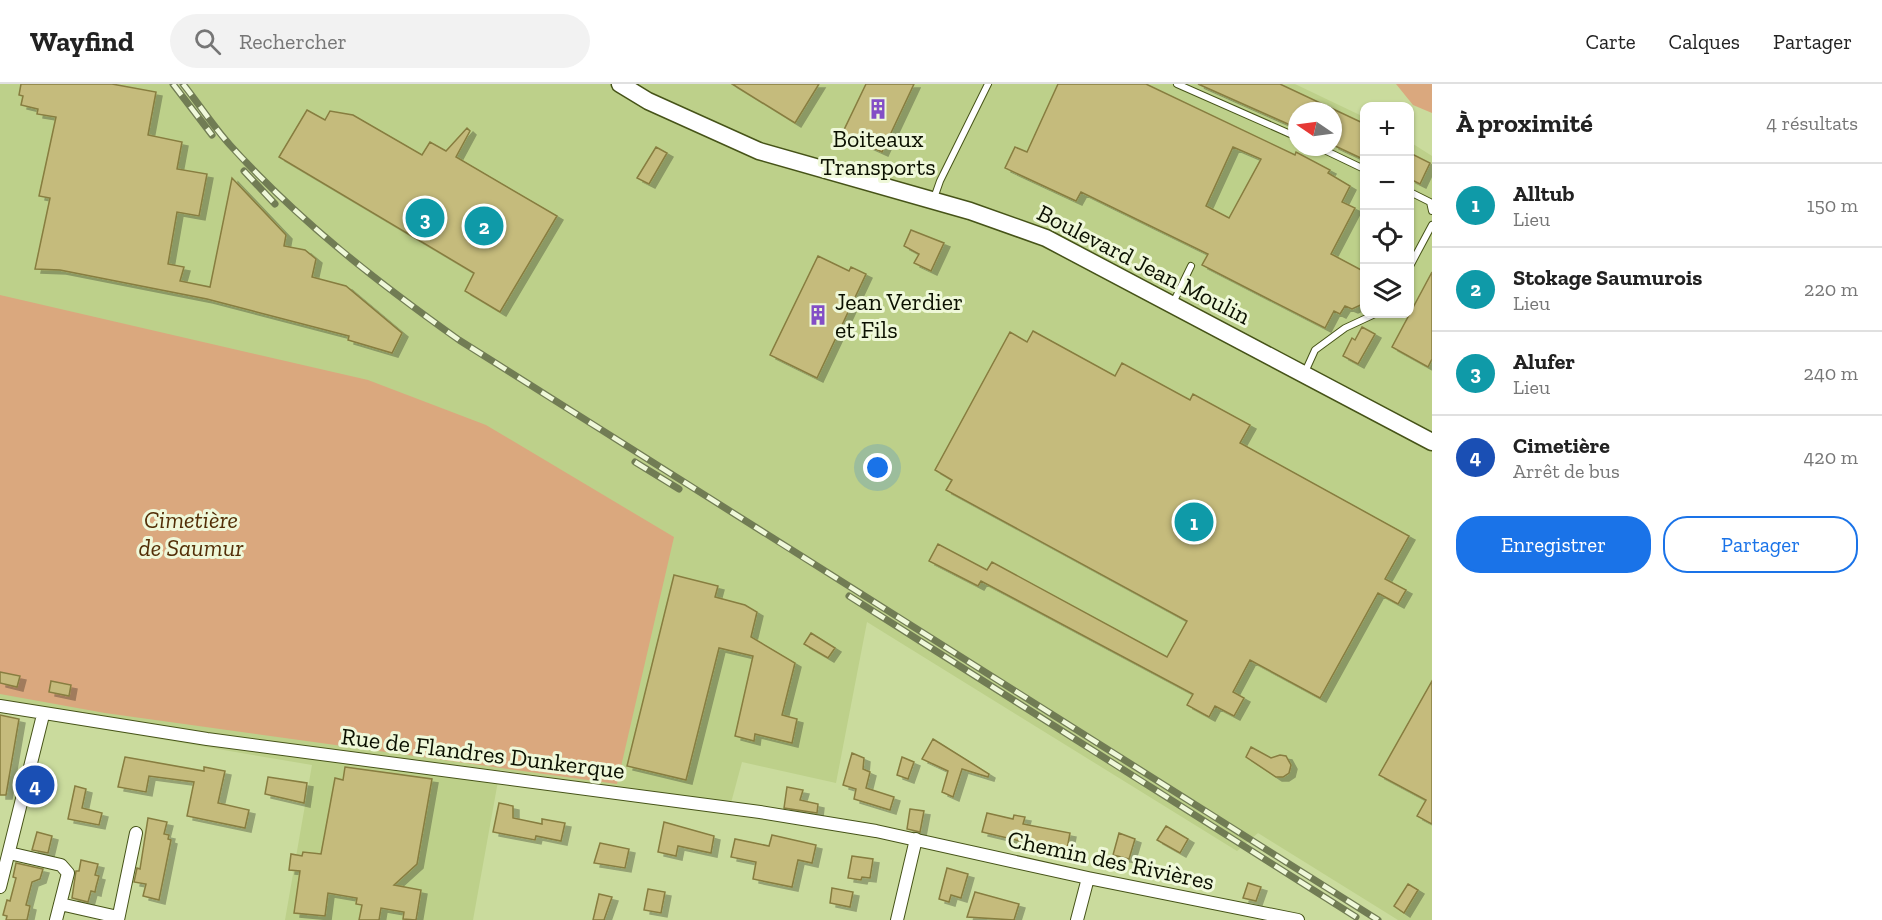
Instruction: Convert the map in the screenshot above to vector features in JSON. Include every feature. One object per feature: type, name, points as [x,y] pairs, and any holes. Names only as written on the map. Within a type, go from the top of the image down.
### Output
[{"type":"street","name":"Boulevard Jean Moulin","points":[[620,84],[648,101],[759,151],[1012,224],[1046,238],[1432,442]]},
{"type":"street","name":"Rue de Flandres Dunkerque","points":[[0,706],[43,715],[207,739],[760,812],[916,839]]},
{"type":"street","points":[[0,886],[43,715]]},
{"type":"street","points":[[60,904],[118,918],[136,833]]},
{"type":"street","points":[[897,920],[916,839]]},
{"type":"street","name":"Chemin des Rivières","points":[[916,839],[1088,878],[1298,920]]},
{"type":"street","points":[[9,853],[61,865],[68,873],[56,920]]},
{"type":"street","points":[[1077,920],[1088,878]]},
{"type":"lane","points":[[933,201],[940,181],[988,84]]},
{"type":"lane","points":[[1177,84],[1288,133]]},
{"type":"lane","points":[[1337,156],[1360,167]]},
{"type":"lane","points":[[1414,194],[1430,202],[1432,211]]},
{"type":"lane","points":[[1411,264],[1432,225]]},
{"type":"lane","points":[[1173,304],[1191,266]]},
{"type":"lane","points":[[1304,374],[1315,350],[1345,328],[1366,318]]},
{"type":"shaded area","points":[[0,84],[1295,84],[1333,102],[1288,102],[1288,156],[1342,156],[1342,106],[1360,115],[1360,318],[1414,318],[1414,145],[1432,156],[1432,920],[1398,920],[1258,833],[1237,851],[867,622],[836,783],[742,762],[731,803],[500,770],[473,920],[285,920],[312,765],[0,712]]},
{"type":"green space","points":[[1396,84],[1432,84],[1432,113],[1411,102]]},
{"type":"green space","name":"Cimetière de Saumur","points":[[0,295],[368,380],[486,425],[674,537],[617,784],[105,713],[0,694]]},
{"type":"building","points":[[21,84],[112,84],[156,92],[148,135],[182,142],[177,169],[207,174],[199,216],[177,212],[168,264],[184,267],[180,281],[210,287],[232,178],[286,235],[284,246],[305,250],[316,259],[312,277],[346,286],[402,333],[392,353],[348,340],[349,336],[207,299],[60,270],[35,269],[50,198],[39,196],[56,117],[37,114],[38,109],[21,105],[23,96],[19,95]]},
{"type":"building","points":[[732,84],[819,84],[795,123]]},
{"type":"building","name":"Boiteaux Transports","points":[[866,84],[914,84],[882,152],[842,134]]},
{"type":"building","points":[[1058,84],[1146,84],[1288,152],[1288,156],[1304,156],[1330,170],[1328,173],[1350,186],[1342,202],[1355,208],[1331,254],[1360,269],[1360,305],[1352,309],[1345,306],[1340,314],[1334,311],[1325,328],[1202,265],[1208,254],[1081,192],[1076,201],[1005,168],[1015,147],[1027,152]],"holes":[[[1233,147],[1261,159],[1229,218],[1206,206]]]},
{"type":"building","points":[[1198,84],[1280,84],[1318,102],[1288,102],[1288,124]]},
{"type":"building","points":[[307,110],[325,120],[330,111],[353,115],[422,155],[430,142],[446,151],[467,128],[470,131],[456,157],[557,216],[500,312],[465,291],[474,273],[279,157]]},
{"type":"building","points":[[1342,113],[1360,122],[1360,158],[1342,149]]},
{"type":"building","points":[[656,147],[667,153],[649,184],[637,178]]},
{"type":"building","points":[[1414,155],[1430,163],[1420,184],[1414,181]]},
{"type":"building","points":[[911,230],[944,243],[931,271],[914,263],[919,254],[904,246]]},
{"type":"building","name":"Jean Verdier et Fils","points":[[818,256],[849,271],[851,267],[866,274],[817,378],[770,355]]},
{"type":"building","points":[[1432,272],[1432,359],[1428,367],[1392,347],[1407,318],[1414,318],[1414,306]]},
{"type":"building","points":[[1362,327],[1375,334],[1358,364],[1343,356],[1352,338],[1355,340]]},
{"type":"building","points":[[1033,331],[1115,376],[1122,363],[1190,400],[1193,394],[1250,425],[1240,443],[1409,536],[1385,579],[1406,590],[1398,604],[1378,593],[1320,698],[1250,660],[1233,692],[1244,698],[1234,716],[1215,706],[1209,717],[1187,705],[1193,694],[981,581],[978,586],[929,561],[938,544],[987,570],[992,562],[1167,657],[1187,621],[946,490],[952,480],[935,470],[1010,332],[1027,342]]},
{"type":"building","points":[[674,575],[718,586],[715,597],[745,605],[757,612],[751,637],[795,663],[782,715],[797,719],[792,743],[755,734],[754,741],[735,736],[753,656],[719,648],[686,780],[627,766]]},
{"type":"building","points":[[811,633],[835,648],[828,658],[804,644]]},
{"type":"building","points":[[0,672],[20,676],[17,687],[0,683]]},
{"type":"building","points":[[51,681],[71,685],[69,696],[49,692]]},
{"type":"building","points":[[1432,681],[1432,824],[1417,816],[1426,800],[1379,775]]},
{"type":"building","points":[[0,715],[19,719],[6,795],[0,795]]},
{"type":"building","points":[[933,739],[989,774],[988,777],[962,769],[953,797],[942,792],[948,771],[922,759]]},
{"type":"building","points":[[1251,747],[1271,758],[1286,756],[1291,765],[1289,773],[1283,777],[1276,777],[1246,757]]},
{"type":"building","points":[[852,753],[864,758],[863,769],[870,772],[866,788],[894,797],[890,810],[854,799],[856,789],[843,785]]},
{"type":"building","points":[[125,757],[204,771],[204,767],[225,771],[218,803],[249,810],[245,828],[187,816],[194,782],[149,776],[146,792],[118,787]]},
{"type":"building","points":[[902,757],[914,762],[908,779],[897,775]]},
{"type":"building","points":[[345,767],[432,779],[417,864],[394,885],[421,890],[416,920],[403,919],[404,912],[381,908],[379,920],[359,920],[362,905],[356,904],[357,898],[328,893],[325,916],[294,913],[300,871],[289,870],[291,854],[302,856],[303,852],[321,854],[335,778],[343,780]]},
{"type":"building","points":[[268,777],[307,783],[304,803],[265,794]]},
{"type":"building","points":[[75,786],[86,789],[82,808],[102,813],[99,825],[68,819]]},
{"type":"building","points":[[787,787],[803,790],[800,800],[818,804],[817,813],[784,808]]},
{"type":"building","points":[[499,803],[513,806],[513,818],[542,824],[542,819],[565,823],[561,841],[536,836],[535,840],[493,832]]},
{"type":"building","points":[[910,809],[924,811],[920,832],[907,829]]},
{"type":"building","points":[[987,813],[1013,819],[1014,815],[1025,817],[1023,824],[1070,833],[1067,849],[1059,848],[1059,850],[982,832]]},
{"type":"building","points":[[148,818],[167,822],[164,834],[169,835],[168,839],[171,840],[159,900],[143,896],[146,884],[134,882],[137,868],[140,869]]},
{"type":"building","points":[[664,822],[714,836],[711,853],[678,846],[676,856],[658,852]]},
{"type":"building","points":[[1166,826],[1188,839],[1180,853],[1157,840]]},
{"type":"building","points":[[37,832],[52,836],[48,853],[32,850]]},
{"type":"building","points":[[1119,833],[1135,839],[1129,859],[1113,855]]},
{"type":"building","points":[[772,835],[816,845],[812,863],[798,860],[792,887],[753,879],[756,862],[731,857],[735,839],[769,846]]},
{"type":"building","points":[[600,843],[629,849],[625,868],[594,863]]},
{"type":"building","points":[[852,856],[873,859],[870,878],[862,877],[861,880],[848,878]]},
{"type":"building","points":[[81,860],[98,864],[95,875],[99,876],[95,892],[91,891],[88,902],[72,898],[76,871],[79,871]]},
{"type":"building","points":[[16,863],[43,869],[40,879],[32,882],[26,905],[30,906],[27,920],[6,920],[7,916],[3,915],[7,900],[10,901],[16,878],[13,877]]},
{"type":"building","points":[[947,868],[968,874],[961,898],[951,895],[949,902],[939,899]]},
{"type":"building","points":[[1248,883],[1261,887],[1256,901],[1243,898]]},
{"type":"building","points":[[1408,884],[1418,890],[1404,913],[1394,906]]},
{"type":"building","points":[[832,888],[853,892],[850,907],[830,903]]},
{"type":"building","points":[[648,889],[665,892],[661,913],[644,910]]},
{"type":"building","points":[[975,892],[1019,904],[1014,920],[967,917]]},
{"type":"building","points":[[599,894],[612,897],[604,920],[593,920]]},
{"type":"railway","points":[[173,84],[212,135]]},
{"type":"railway","points":[[183,84],[230,145],[311,225],[368,272],[459,340],[1378,920]]},
{"type":"railway","points":[[244,171],[275,204]]},
{"type":"railway","points":[[635,462],[679,489]]},
{"type":"railway","points":[[849,596],[1356,917]]},
{"type":"place","name":"Boiteaux Transports","points":[[878,109]]},
{"type":"place","name":"Alufer","points":[[425,218]]},
{"type":"place","name":"Stokage Saumurois","points":[[484,226]]},
{"type":"place","name":"Jean Verdier et Fils","points":[[818,315]]},
{"type":"place","name":"Alltub","points":[[1194,522]]},
{"type":"place","name":"Cimetière","points":[[35,785]]}]
